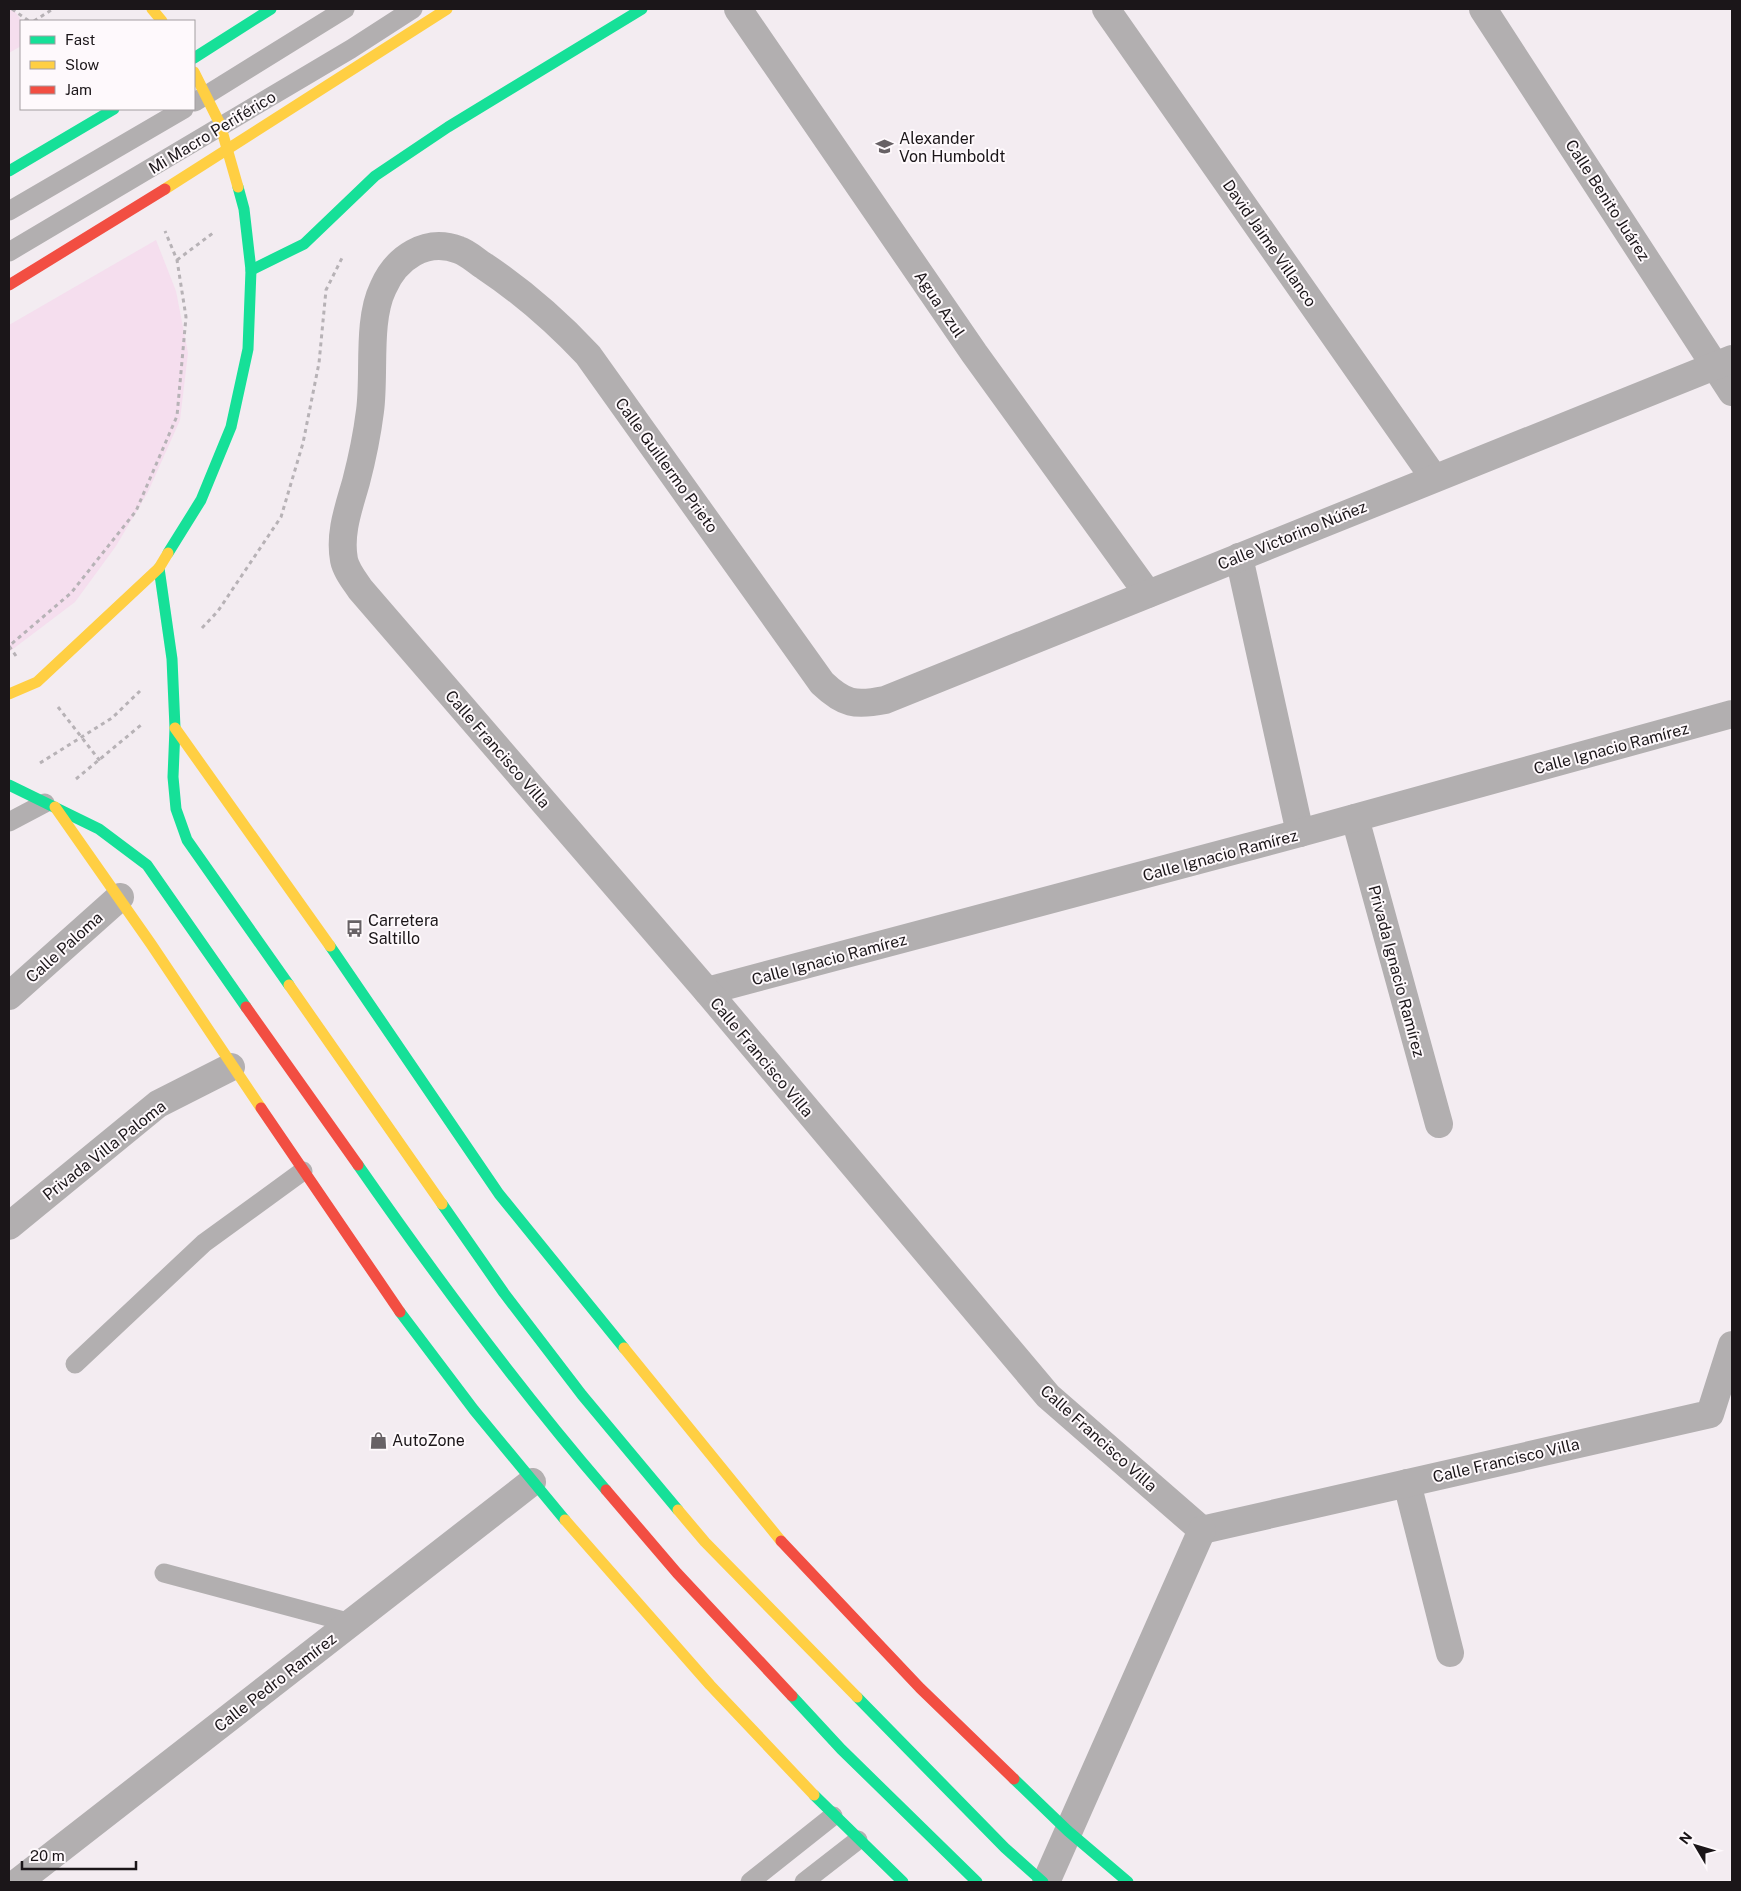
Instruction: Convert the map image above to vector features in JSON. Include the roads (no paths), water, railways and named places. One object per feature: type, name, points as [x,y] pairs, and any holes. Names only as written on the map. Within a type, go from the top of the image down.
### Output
[{"type":"main road","points":[[152,9],[161,20]]},
{"type":"main road","points":[[195,57],[271,9]]},
{"type":"main road","points":[[9,285],[149,200],[447,9]]},
{"type":"main road","points":[[251,270],[304,244],[375,176],[448,127],[642,9]]},
{"type":"main road","points":[[9,694],[37,682],[159,568],[201,500],[231,427],[248,349],[251,270],[244,209],[220,124],[195,74]]},
{"type":"main road","points":[[9,171],[112,110]]},
{"type":"main road","points":[[159,568],[172,659],[175,728],[173,777],[176,809],[187,840],[504,1293],[582,1395],[705,1542],[1005,1848],[1044,1882]]},
{"type":"main road","points":[[175,728],[350,973],[505,1202],[781,1542],[920,1688],[1068,1831],[1128,1882]]},
{"type":"main road","points":[[9,785],[108,833],[128,846],[147,865],[438,1280],[549,1424],[677,1573],[841,1749],[977,1882]]},
{"type":"main road","points":[[50,805],[120,897],[231,1067],[434,1358],[532,1482],[684,1659],[832,1816],[903,1882]]},
{"type":"street","name":"Agua Azul","points":[[738,9],[974,353],[1148,594]]},
{"type":"street","name":"David Jaime Villanco","points":[[1106,9],[1434,478]]},
{"type":"street","name":"Calle Benito Juárez","points":[[1483,9],[1724,363],[1732,392]]},
{"type":"street","name":"Calle Guillermo Prieto","points":[[344,562],[343,530],[365,442],[373,384],[375,321],[382,288],[390,275],[411,252],[424,247],[443,247],[459,250],[508,282],[553,319],[588,355],[822,683],[835,695],[850,703]]},
{"type":"street","name":"Calle Victorino Núñez","points":[[850,703],[886,700],[1434,478],[1724,363]]},
{"type":"street","points":[[1239,557],[1300,834]]},
{"type":"street","name":"Calle Francisco Villa","points":[[344,562],[360,590],[707,991],[1048,1396],[1202,1530],[1710,1414],[1732,1345]]},
{"type":"street","name":"Calle Ignacio Ramírez","points":[[707,991],[1300,834],[1732,714]]},
{"type":"street","name":"Privada Ignacio Ramírez","points":[[1355,818],[1439,1124]]},
{"type":"street","name":"Calle Paloma","points":[[9,996],[120,897]]},
{"type":"street","name":"Privada Villa Paloma","points":[[9,1226],[158,1104],[231,1067]]},
{"type":"street","name":"Calle Pedro Ramírez","points":[[18,1882],[532,1482]]},
{"type":"street","points":[[1407,1483],[1450,1653]]},
{"type":"street","points":[[1044,1882],[1202,1530]]},
{"type":"lane","name":"Mi Macro Periférico","points":[[195,102],[345,9]]},
{"type":"lane","name":"Mi Macro Periférico","points":[[9,252],[351,49],[412,9]]},
{"type":"lane","points":[[9,211],[182,110]]},
{"type":"lane","points":[[9,822],[50,805]]},
{"type":"lane","points":[[76,1364],[204,1243],[303,1171]]},
{"type":"lane","points":[[164,1573],[351,1623]]},
{"type":"lane","points":[[750,1882],[832,1816]]},
{"type":"lane","points":[[804,1882],[858,1840]]},
{"type":"place","name":"Alexander Von Humboldt","points":[[885,147]]},
{"type":"place","name":"Carretera Saltillo","points":[[354,929]]},
{"type":"place","name":"AutoZone","points":[[378,1440]]}]
